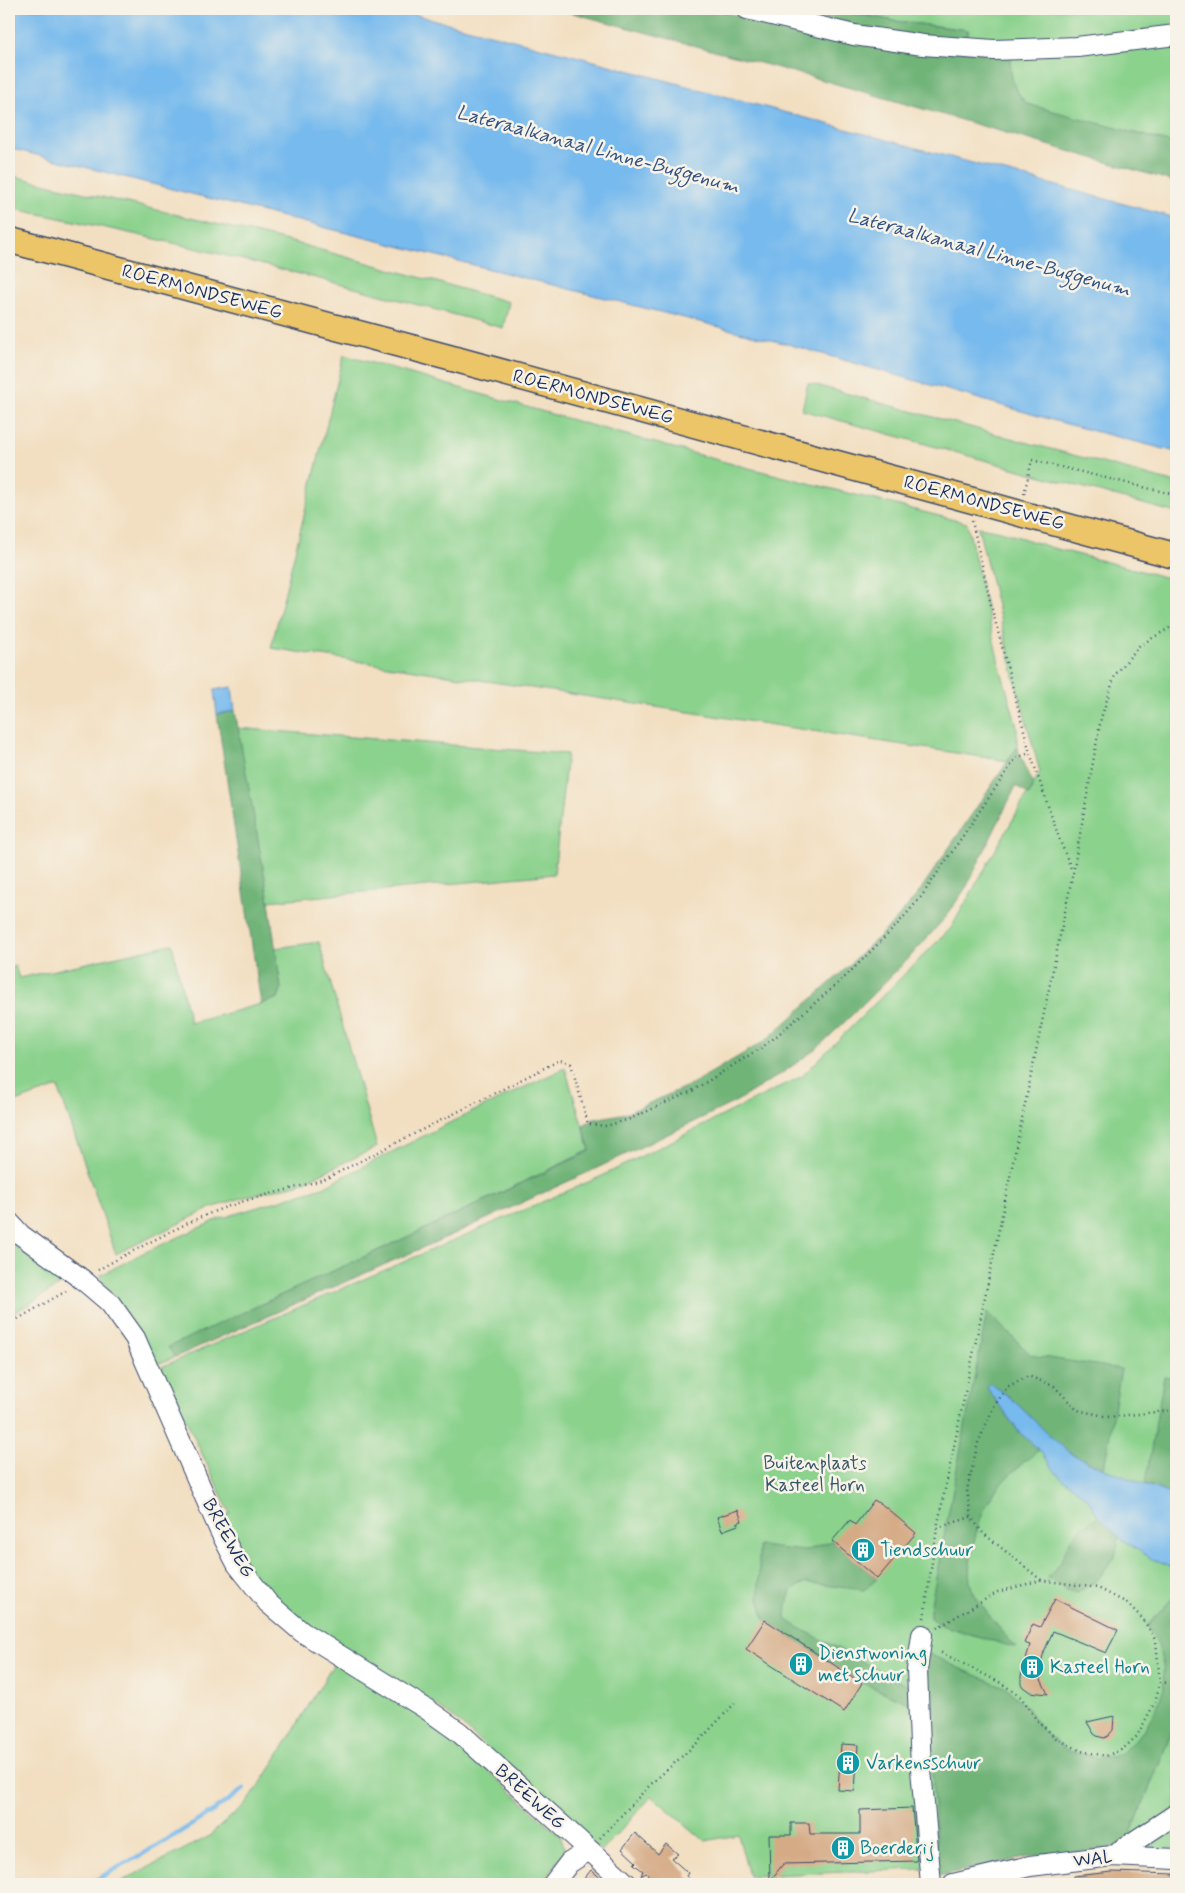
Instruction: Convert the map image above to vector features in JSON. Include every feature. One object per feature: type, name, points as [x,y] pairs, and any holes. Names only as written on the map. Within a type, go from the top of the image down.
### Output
[{"type":"main road","name":"ROERMONDSEWEG","points":[[9,240],[458,360],[1176,556]]},
{"type":"street","points":[[747,9],[854,35],[923,45],[994,50],[1077,47],[1176,35]]},
{"type":"street","name":"BREEWEG","points":[[9,1222],[21,1235],[83,1280],[110,1303],[135,1338],[220,1531],[237,1564],[268,1603],[302,1632],[428,1710],[458,1732],[627,1884]]},
{"type":"street","points":[[924,1634],[916,1670],[920,1759],[930,1884]]},
{"type":"street","points":[[1112,1856],[1176,1814]]},
{"type":"street","points":[[553,1884],[569,1863],[589,1850]]},
{"type":"street","name":"WAL","points":[[953,1884],[1030,1866],[1112,1856],[1176,1859]]},
{"type":"path","points":[[1024,496],[1032,460],[1176,495]]},
{"type":"path","points":[[972,518],[986,582],[1030,753],[1073,873]]},
{"type":"path","points":[[924,1634],[938,1628],[998,1592],[1041,1580],[1098,1588],[1127,1603],[1143,1619],[1156,1641],[1160,1683],[1155,1702],[1137,1736],[1123,1749],[1106,1756],[1081,1751],[1056,1738],[1036,1719],[1021,1697],[1002,1683],[933,1648],[924,1634],[937,1528],[1073,873],[1101,718],[1115,675],[1139,646],[1176,624]]},
{"type":"path","points":[[9,1324],[43,1306],[112,1262],[202,1216],[238,1203],[295,1189],[327,1178],[560,1060],[571,1064],[588,1124],[606,1126],[630,1119],[692,1091],[767,1044],[844,978],[896,926],[921,898],[1016,758],[1030,753]]},
{"type":"path","points":[[1041,1580],[983,1533],[970,1517],[967,1490],[978,1444],[993,1408],[1007,1387],[1028,1376],[1054,1386],[1077,1410],[1109,1417],[1176,1410]]},
{"type":"path","points":[[937,1528],[970,1517]]},
{"type":"path","points":[[1160,1683],[1176,1682]]},
{"type":"path","points":[[589,1850],[650,1785],[697,1743],[737,1701]]},
{"type":"green space","points":[[558,9],[711,9],[782,27],[1011,57],[1013,83],[1027,104],[1176,144],[1176,182],[812,77]]},
{"type":"green space","points":[[773,9],[830,9],[895,21],[968,30],[967,43],[926,40]]},
{"type":"green space","points":[[830,9],[1176,9],[1176,28],[1068,41],[968,43],[968,30],[895,21]]},
{"type":"green space","points":[[1176,42],[1176,144],[1031,106],[1020,98],[1012,78],[1011,57]]},
{"type":"green space","points":[[9,175],[292,242],[509,302],[503,328],[257,263],[71,220],[9,208]]},
{"type":"green space","points":[[344,355],[725,462],[967,523],[998,659],[1017,727],[1017,748],[1008,761],[271,648]]},
{"type":"green space","points":[[808,383],[1176,483],[1176,513],[802,410]]},
{"type":"green space","name":"Buitenplaats Kasteel Horn","points":[[978,527],[997,530],[1053,548],[1176,580],[1176,1712],[1118,1839],[943,1868],[749,1876],[738,1835],[705,1841],[652,1796],[601,1851],[455,1719],[416,1691],[307,1628],[273,1598],[243,1561],[225,1516],[230,1513],[161,1367],[602,1176],[802,1076],[951,928],[1040,772],[1015,680]]},
{"type":"green space","points":[[235,711],[269,901],[281,989],[278,998],[261,1004],[217,714]]},
{"type":"green space","points":[[237,728],[567,754],[554,874],[269,901]]},
{"type":"green space","points":[[1017,748],[1034,785],[1029,795],[1016,786],[967,886],[945,918],[908,959],[816,1049],[781,1074],[735,1102],[456,1233],[175,1357],[168,1347],[590,1151],[583,1125],[594,1119],[627,1113],[690,1085],[765,1041],[840,974],[893,923],[917,895]]},
{"type":"green space","points":[[319,942],[377,1147],[301,1183],[211,1208],[116,1254],[58,1087],[9,1104],[9,968],[15,966],[19,978],[172,944],[190,1023],[278,998],[281,989],[275,948]]},
{"type":"green space","points":[[565,1068],[590,1150],[429,1227],[169,1347],[175,1357],[157,1364],[113,1295],[101,1280],[101,1275],[141,1254],[219,1219],[323,1187],[453,1121]]},
{"type":"green space","points":[[9,1241],[34,1262],[65,1282],[9,1316]]},
{"type":"green space","points":[[987,1312],[1030,1354],[1121,1369],[1104,1469],[1070,1453],[987,1388],[1018,1431],[1039,1450],[1012,1472],[987,1505],[976,1534],[970,1562],[969,1573],[974,1593],[1016,1648],[941,1625],[930,1618],[930,1609]]},
{"type":"green space","points":[[1164,1376],[1176,1378],[1176,1496],[1145,1484]]},
{"type":"green space","points":[[1098,1516],[1119,1537],[1115,1557],[1096,1581],[1077,1593],[1066,1590],[1048,1578],[1060,1562],[1071,1539],[1081,1528]]},
{"type":"green space","points":[[832,1541],[877,1579],[864,1590],[808,1583],[796,1587],[788,1601],[786,1619],[910,1687],[911,1704],[862,1683],[765,1620],[759,1598],[759,1546],[805,1551]]},
{"type":"green space","points":[[1176,1594],[1176,1721],[1129,1838],[1111,1850],[1043,1854],[938,1876],[925,1652],[1005,1687],[1025,1705],[1042,1731],[1068,1751],[1097,1758],[1121,1754],[1144,1730],[1157,1707],[1164,1688],[1163,1666],[1158,1645],[1147,1626]]},
{"type":"green space","points":[[335,1662],[426,1715],[560,1835],[565,1850],[542,1884],[116,1884],[208,1837],[243,1806],[270,1769]]},
{"type":"green space","points":[[1176,1721],[1176,1809],[1129,1838]]},
{"type":"green space","points":[[1176,1820],[1176,1853],[1130,1851]]},
{"type":"water","name":"Lateraalkanaal Linne-Buggenum","points":[[9,9],[393,9],[583,58],[1176,218],[1176,452],[1070,425],[791,345],[9,148]]},
{"type":"water","points":[[232,687],[235,711],[217,714],[214,690]]},
{"type":"water","points":[[990,1383],[1011,1398],[1070,1453],[1104,1469],[1176,1496],[1176,1570],[1150,1558],[1119,1537],[1098,1516],[1087,1498],[1057,1474],[1039,1450],[1018,1431],[987,1388]]},
{"type":"building","points":[[874,1500],[916,1533],[877,1579],[832,1541],[850,1520],[855,1525]]},
{"type":"building","points":[[738,1510],[742,1521],[737,1523],[738,1525],[722,1531],[717,1517]]},
{"type":"building","name":"Kasteel Horn","points":[[1055,1599],[1118,1630],[1106,1653],[1053,1631],[1038,1673],[1048,1694],[1030,1692],[1021,1684],[1021,1676],[1030,1645],[1024,1643],[1033,1624],[1040,1627]]},
{"type":"building","name":"Dienstwoning met schuur","points":[[765,1620],[862,1683],[844,1712],[746,1649]]},
{"type":"building","points":[[1114,1716],[1113,1730],[1104,1738],[1094,1734],[1087,1722]]},
{"type":"building","name":"Varkensschuur","points":[[841,1744],[858,1745],[855,1791],[838,1790]]},
{"type":"building","name":"Boerderij","points":[[912,1808],[917,1861],[783,1864],[770,1881],[769,1835],[791,1835],[791,1823],[809,1823],[810,1834],[860,1834],[860,1810]]},
{"type":"building","points":[[635,1833],[658,1854],[666,1844],[678,1854],[671,1858],[688,1873],[686,1876],[695,1884],[659,1884],[646,1873],[641,1876],[643,1871],[634,1864],[636,1862],[622,1849]]},
{"type":"building","points":[[591,1870],[608,1884],[580,1884]]},
{"type":"building","points":[[1112,1872],[1174,1874],[1174,1884],[1074,1884],[1074,1876]]},
{"type":"waterway","points":[[89,1884],[148,1851],[244,1789]]},
{"type":"place","name":"Tiendschuur","points":[[863,1550]]},
{"type":"place","name":"Dienstwoning met schuur","points":[[801,1664]]},
{"type":"place","name":"Kasteel Horn","points":[[1032,1667]]},
{"type":"place","name":"Varkensschuur","points":[[848,1763]]},
{"type":"place","name":"Boerderij","points":[[843,1848]]}]
